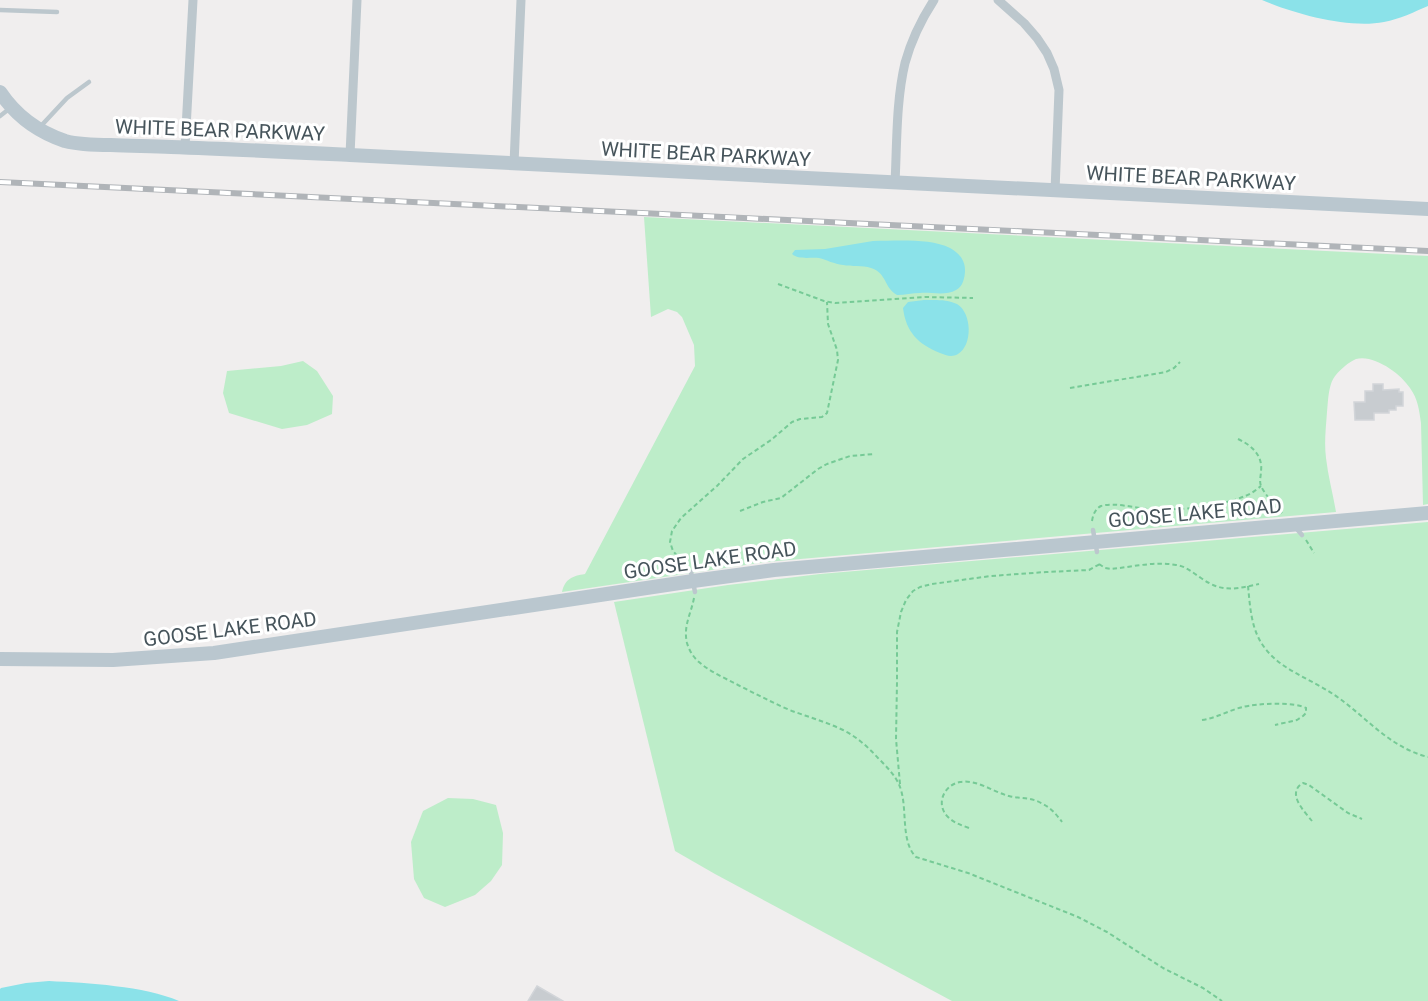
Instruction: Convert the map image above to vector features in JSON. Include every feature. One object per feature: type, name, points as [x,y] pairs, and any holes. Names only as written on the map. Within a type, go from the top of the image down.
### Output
[{"type":"street","points":[[185,147],[192,0]]},
{"type":"street","points":[[350,155],[357,0]]},
{"type":"street","points":[[514,164],[521,0]]},
{"type":"street","points":[[896,183],[900,89],[905,63],[924,16],[934,0]]},
{"type":"street","points":[[998,0],[1037,38],[1047,52],[1054,69],[1059,90],[1055,191]]},
{"type":"street","name":"WHITE BEAR PARKWAY","points":[[0,92],[6,111],[49,135],[87,144],[1428,209]]},
{"type":"street","name":"GOOSE LAKE ROAD","points":[[0,659],[113,660],[214,653],[814,566],[1428,513]]},
{"type":"lane","points":[[0,10],[57,12]]},
{"type":"lane","points":[[38,129],[67,98],[89,82]]},
{"type":"path","points":[[778,284],[827,302],[840,303],[934,296],[973,298]]},
{"type":"path","points":[[827,302],[828,324],[838,360],[827,413],[822,417],[800,418],[792,422],[771,440],[748,455],[681,518],[671,534],[670,545],[693,582],[694,601],[686,632],[691,652],[697,661],[711,671],[773,702],[851,735],[888,768],[901,790]]},
{"type":"path","points":[[1070,388],[1166,372],[1180,363]]},
{"type":"path","points":[[1238,439],[1251,446],[1262,468],[1261,486],[1314,553]]},
{"type":"path","points":[[740,512],[763,502],[781,498],[827,464],[849,456],[874,454]]},
{"type":"path","points":[[1259,584],[1229,589],[1219,588],[1176,564],[1105,568],[1100,564],[1092,522],[1096,509],[1102,506],[1158,509],[1206,506],[1237,499],[1261,486]]},
{"type":"path","points":[[1100,564],[1089,570],[1035,572],[932,584],[920,587],[910,595],[901,612],[897,632],[896,757],[911,851],[916,857],[977,876],[1078,917],[1107,932],[1164,968],[1203,987],[1222,1001]]},
{"type":"path","points":[[1248,586],[1252,620],[1256,632],[1261,643],[1273,657],[1294,672],[1332,693],[1399,745],[1428,757]]},
{"type":"path","points":[[1202,720],[1252,705],[1299,705],[1306,708],[1306,713],[1301,718],[1275,725]]},
{"type":"path","points":[[969,828],[950,818],[942,806],[942,797],[948,787],[959,783],[973,782],[1008,796],[1039,801],[1062,822]]},
{"type":"path","points":[[1312,821],[1301,807],[1296,795],[1297,787],[1303,783],[1347,813],[1362,819]]},
{"type":"green space","points":[[644,217],[1428,256],[1428,504],[1423,505],[1421,423],[1415,396],[1394,371],[1379,362],[1363,358],[1347,364],[1333,379],[1329,391],[1325,452],[1336,512],[766,562],[562,592],[570,579],[585,574],[695,366],[694,345],[682,317],[677,312],[668,309],[651,317]]},
{"type":"green space","points":[[303,361],[317,371],[333,396],[332,414],[307,425],[282,429],[229,413],[223,393],[227,371],[281,366]]},
{"type":"green space","points":[[1428,522],[1428,1001],[952,1001],[675,851],[614,602],[820,574]]},
{"type":"green space","points":[[448,798],[473,799],[496,805],[503,833],[502,865],[491,881],[475,895],[445,907],[424,898],[414,879],[411,842],[423,811]]},
{"type":"water","points":[[1262,0],[1428,0],[1428,6],[1390,21],[1370,24],[1322,19]]},
{"type":"water","points":[[873,241],[923,241],[950,248],[959,255],[965,266],[962,284],[958,289],[948,293],[897,295],[890,289],[880,273],[871,268],[850,266],[819,258],[801,258],[792,254],[795,250],[825,249]]},
{"type":"water","points":[[949,301],[957,304],[966,314],[968,337],[963,350],[958,354],[949,356],[925,346],[910,330],[903,308],[908,302]]},
{"type":"water","points":[[49,981],[133,989],[179,1001],[0,1001],[1,988]]},
{"type":"building","points":[[1373,384],[1383,384],[1383,390],[1399,389],[1399,392],[1403,392],[1403,406],[1396,406],[1396,410],[1389,410],[1389,413],[1374,413],[1374,420],[1355,420],[1354,402],[1365,402],[1365,391],[1373,391]]},
{"type":"building","points":[[537,986],[563,1001],[528,1001]]},
{"type":"railway","points":[[0,182],[1428,251]]}]
